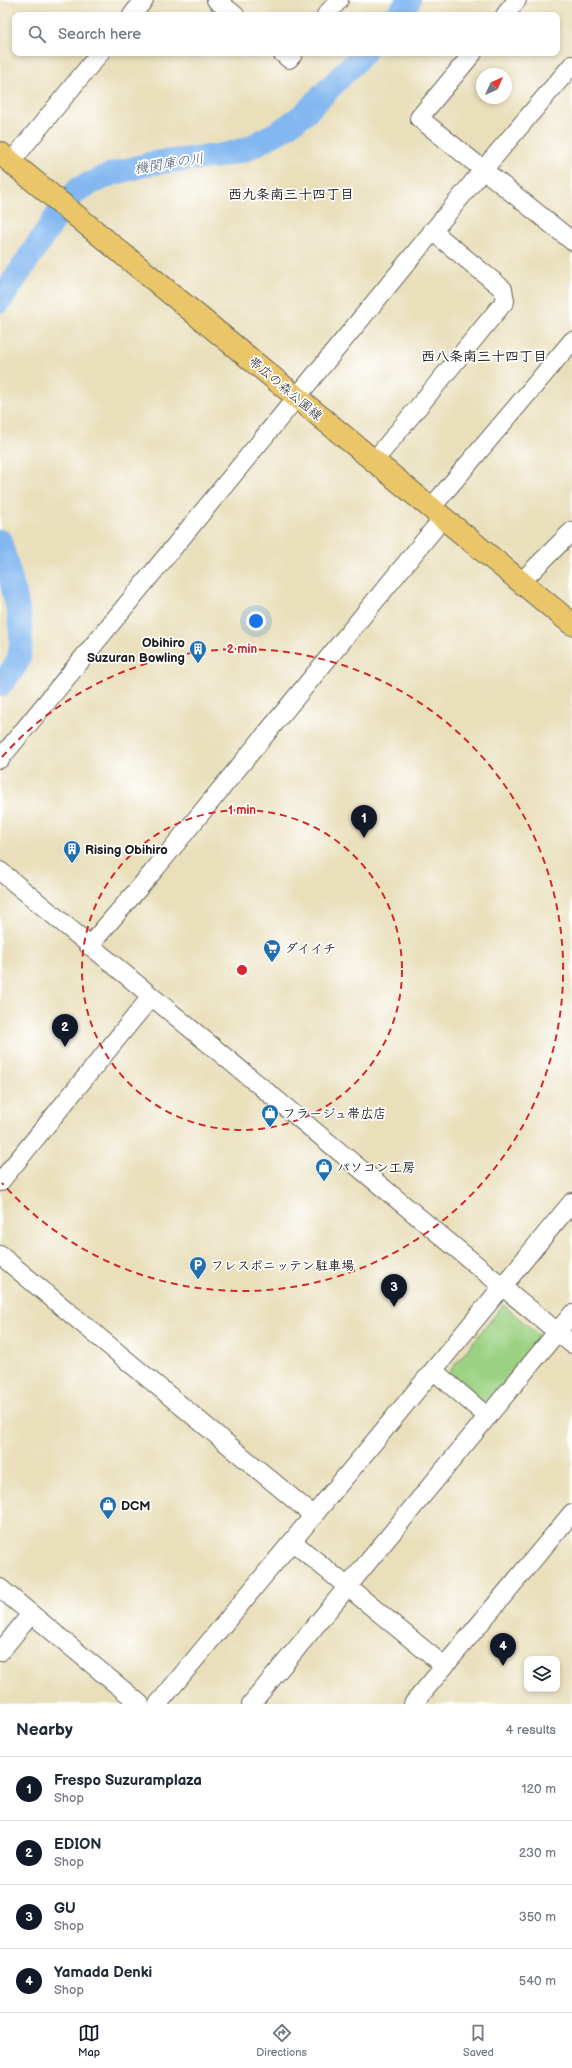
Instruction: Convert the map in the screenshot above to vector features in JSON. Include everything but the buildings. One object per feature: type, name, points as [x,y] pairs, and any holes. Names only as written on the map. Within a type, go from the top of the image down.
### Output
[{"type":"main road","name":"帯広の森公園線","points":[[5,158],[572,624]]},
{"type":"street","points":[[134,12],[144,0]]},
{"type":"street","points":[[216,0],[231,12]]},
{"type":"street","points":[[329,12],[339,0]]},
{"type":"street","points":[[508,12],[518,0]]},
{"type":"street","points":[[5,158],[97,56]]},
{"type":"street","points":[[471,56],[419,118],[572,241]]},
{"type":"street","points":[[0,759],[298,398],[432,231],[571,69]]},
{"type":"street","points":[[374,462],[505,301],[503,289],[432,231]]},
{"type":"street","points":[[89,946],[156,868],[572,341]]},
{"type":"street","points":[[521,582],[572,531]]},
{"type":"street","points":[[0,872],[572,1344]]},
{"type":"street","points":[[0,1182],[151,997]]},
{"type":"street","points":[[158,1704],[572,1202]]},
{"type":"street","points":[[0,1255],[314,1516]]},
{"type":"street","points":[[251,1704],[572,1314]]},
{"type":"street","points":[[434,1371],[488,1417]]},
{"type":"street","points":[[413,1704],[494,1609],[572,1513]]},
{"type":"street","points":[[293,1542],[444,1666]]},
{"type":"street","points":[[0,1588],[140,1704]]},
{"type":"street","points":[[0,1652],[31,1614]]},
{"type":"green space","points":[[503,1305],[543,1339],[486,1408],[447,1375]]},
{"type":"waterway","name":"機関庫の川","points":[[399,12],[409,0]]},
{"type":"waterway","name":"機関庫の川","points":[[0,301],[66,202],[80,188],[112,174],[153,163],[219,156],[247,149],[282,130],[304,114],[361,56]]},
{"type":"waterway","name":"機関庫の川","points":[[0,541],[16,602],[21,636],[17,663],[0,685]]},
{"type":"place","name":"Obihiro Suzuran Bowling","points":[[198,664]]},
{"type":"place","name":"Frespo Suzuramplaza","points":[[364,838]]},
{"type":"place","name":"Rising Obihiro","points":[[72,864]]},
{"type":"place","name":"ダイイチ","points":[[272,963]]},
{"type":"place","name":"EDION","points":[[65,1047]]},
{"type":"place","name":"フラージュ帯広店","points":[[270,1128]]},
{"type":"place","name":"パソコン工房","points":[[324,1182]]},
{"type":"place","name":"フレスポニッテン駐車場","points":[[198,1280]]},
{"type":"place","name":"GU","points":[[394,1307]]},
{"type":"place","name":"DCM","points":[[108,1520]]},
{"type":"place","name":"Yamada Denki","points":[[503,1666]]},
{"type":"district","name":"西九条南三十四丁目","points":[[291,194]]},
{"type":"district","name":"西八条南三十四丁目","points":[[484,356]]}]
